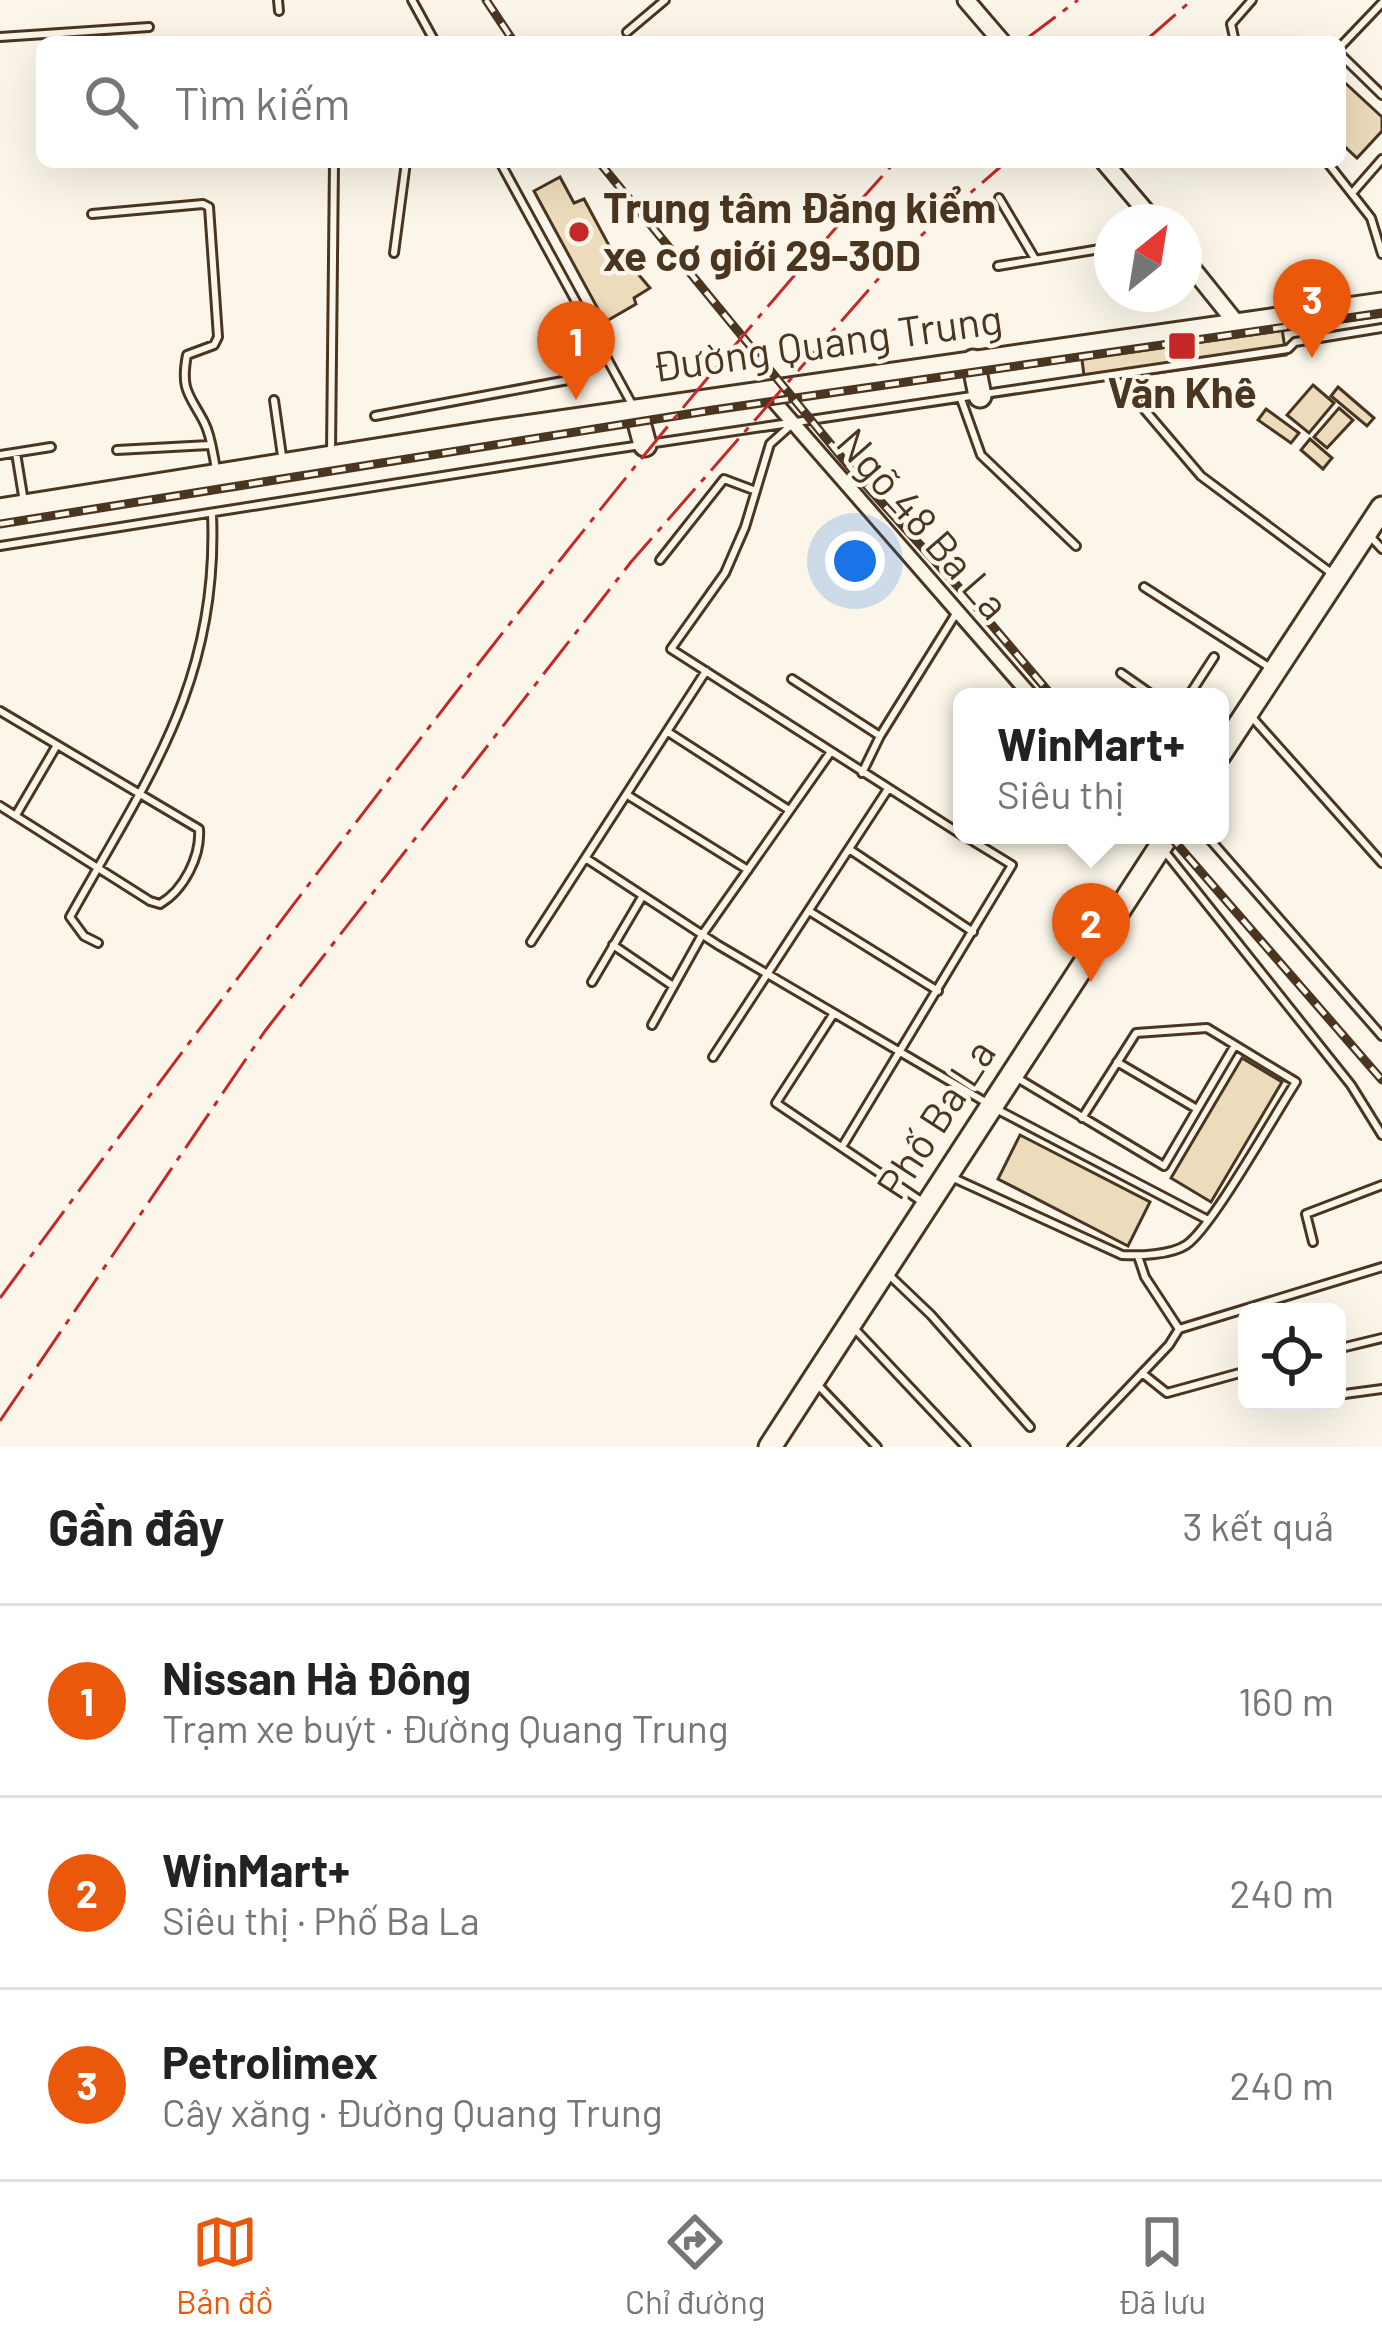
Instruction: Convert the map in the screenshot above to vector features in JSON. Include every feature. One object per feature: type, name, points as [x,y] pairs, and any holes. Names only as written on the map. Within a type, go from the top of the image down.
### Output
[{"type":"highway","name":"Đường Quang Trung","points":[[0,510],[636,411],[1382,304]]},
{"type":"highway","points":[[1292,316],[1295,342]]},
{"type":"highway","points":[[970,398],[973,361]]},
{"type":"highway","points":[[636,411],[644,445]]},
{"type":"highway","points":[[1229,738],[1337,577],[1374,541],[1382,508]]},
{"type":"highway","name":"Phố Ba La","points":[[781,1442],[813,1381],[1157,844]]},
{"type":"street","points":[[966,0],[997,36]]},
{"type":"street","points":[[1109,168],[1140,204]]},
{"type":"street","points":[[1202,280],[1238,324]]},
{"type":"street","name":"Ngõ 48 Ba La","points":[[767,393],[1024,688]]},
{"type":"lane","points":[[278,0],[279,11]]},
{"type":"lane","points":[[412,0],[432,36]]},
{"type":"lane","points":[[628,32],[665,0]]},
{"type":"lane","points":[[1234,36],[1231,23],[1252,0]]},
{"type":"lane","points":[[1346,44],[1382,3]]},
{"type":"lane","points":[[0,37],[149,27]]},
{"type":"lane","points":[[1346,57],[1382,95]]},
{"type":"lane","points":[[1354,191],[1382,159]]},
{"type":"lane","points":[[331,459],[334,168]]},
{"type":"lane","points":[[394,254],[405,168]]},
{"type":"lane","points":[[503,168],[636,411]]},
{"type":"lane","points":[[1333,168],[1371,218],[1382,254]]},
{"type":"lane","points":[[999,198],[1035,260]]},
{"type":"lane","points":[[92,214],[209,207],[218,337],[214,345],[187,356],[184,362],[190,403],[204,421],[218,476]]},
{"type":"lane","points":[[998,266],[1094,250]]},
{"type":"lane","points":[[0,546],[1288,349],[1295,342],[1382,328]]},
{"type":"lane","points":[[375,416],[568,380],[607,358]]},
{"type":"lane","points":[[1132,395],[1201,476],[1337,577]]},
{"type":"lane","points":[[970,398],[981,454],[1076,546]]},
{"type":"lane","points":[[274,400],[284,466]]},
{"type":"lane","points":[[791,424],[770,444],[725,573],[670,649],[953,829]]},
{"type":"lane","points":[[117,450],[210,445]]},
{"type":"lane","points":[[0,455],[51,447]]},
{"type":"lane","points":[[16,453],[24,506]]},
{"type":"lane","points":[[661,560],[724,479],[756,491]]},
{"type":"lane","points":[[98,943],[84,936],[70,917],[174,729],[211,604],[212,514]]},
{"type":"lane","points":[[1144,586],[1275,670]]},
{"type":"lane","points":[[862,772],[958,612]]},
{"type":"lane","points":[[1194,688],[1214,657]]},
{"type":"lane","points":[[531,942],[706,671]]},
{"type":"lane","points":[[1121,673],[1142,688]]},
{"type":"lane","points":[[792,679],[880,736]]},
{"type":"lane","points":[[0,711],[199,829],[196,858],[172,897],[160,904],[0,806]]},
{"type":"lane","points":[[1247,712],[1382,863]]},
{"type":"lane","points":[[668,732],[790,810]]},
{"type":"lane","points":[[16,816],[57,745]]},
{"type":"lane","points":[[652,1025],[702,935],[830,752]]},
{"type":"lane","points":[[713,1057],[888,789]]},
{"type":"lane","points":[[628,795],[748,870]]},
{"type":"lane","points":[[842,1148],[1012,865],[977,844]]},
{"type":"lane","points":[[1164,844],[1351,1085],[1382,1136]]},
{"type":"lane","points":[[1215,844],[1382,1036]]},
{"type":"lane","points":[[849,850],[973,932]]},
{"type":"lane","points":[[587,859],[702,935],[991,1106],[1208,1220]]},
{"type":"lane","points":[[592,982],[643,896]]},
{"type":"lane","points":[[809,911],[938,991]]},
{"type":"lane","points":[[613,945],[673,986]]},
{"type":"lane","points":[[834,1013],[776,1103],[927,1205]]},
{"type":"lane","points":[[946,1175],[1122,1256],[1185,1246],[1208,1220],[1295,1082],[1207,1028],[1136,1033],[1082,1118]]},
{"type":"lane","points":[[1011,1075],[1162,1167],[1235,1045]]},
{"type":"lane","points":[[1117,1062],[1198,1110]]},
{"type":"lane","points":[[1313,1242],[1306,1214],[1382,1185]]},
{"type":"lane","points":[[1138,1256],[1145,1277],[1179,1329]]},
{"type":"lane","points":[[1072,1447],[1179,1329],[1382,1267]]},
{"type":"lane","points":[[884,1271],[931,1315],[1030,1427]]},
{"type":"lane","points":[[850,1324],[965,1447]]},
{"type":"lane","points":[[1346,1346],[1382,1338]]},
{"type":"lane","points":[[1142,1373],[1167,1393],[1238,1373]]},
{"type":"lane","points":[[813,1381],[877,1447]]},
{"type":"lane","points":[[1346,1394],[1382,1389]]},
{"type":"building","points":[[1346,84],[1382,117],[1382,131],[1357,158],[1346,148]]},
{"type":"building","name":"Trung tâm Đăng kiểm xe cơ giới 29-30D","points":[[560,177],[574,203],[584,199],[620,266],[627,261],[650,288],[634,298],[636,304],[605,322],[534,191]]},
{"type":"building","points":[[1279,309],[1286,355],[1085,383],[1079,337]]},
{"type":"building","points":[[1313,385],[1334,403],[1309,433],[1287,415]]},
{"type":"building","points":[[1338,387],[1374,418],[1367,426],[1331,396]]},
{"type":"building","points":[[1339,408],[1353,420],[1327,448],[1314,437]]},
{"type":"building","points":[[1266,409],[1299,433],[1291,443],[1258,420]]},
{"type":"building","points":[[1310,439],[1332,458],[1323,469],[1301,450]]},
{"type":"building","points":[[1242,1058],[1282,1082],[1211,1202],[1171,1178]]},
{"type":"building","points":[[1020,1135],[1150,1202],[1128,1246],[998,1179]]},
{"type":"railway","points":[[486,0],[510,36]]},
{"type":"railway","points":[[604,168],[852,470],[1045,688]]},
{"type":"railway","points":[[0,524],[713,410],[1382,313]]},
{"type":"railway","points":[[1177,844],[1382,1080]]},
{"type":"power","points":[[1030,36],[1078,0]]},
{"type":"power","points":[[1151,36],[1192,0]]},
{"type":"power","points":[[0,1298],[507,627],[725,357],[890,168]]},
{"type":"power","points":[[0,1421],[265,1031],[631,562],[900,254],[999,168]]},
{"type":"place","name":"Trung tâm Đăng kiểm xe cơ giới 29-30D","points":[[579,232]]},
{"type":"place","name":"Văn Khê","points":[[1182,346]]},
{"type":"place","name":"Petrolimex","points":[[1312,358]]},
{"type":"place","name":"Nissan Hà Đông","points":[[576,400]]},
{"type":"place","name":"WinMart+","points":[[1091,982]]}]
